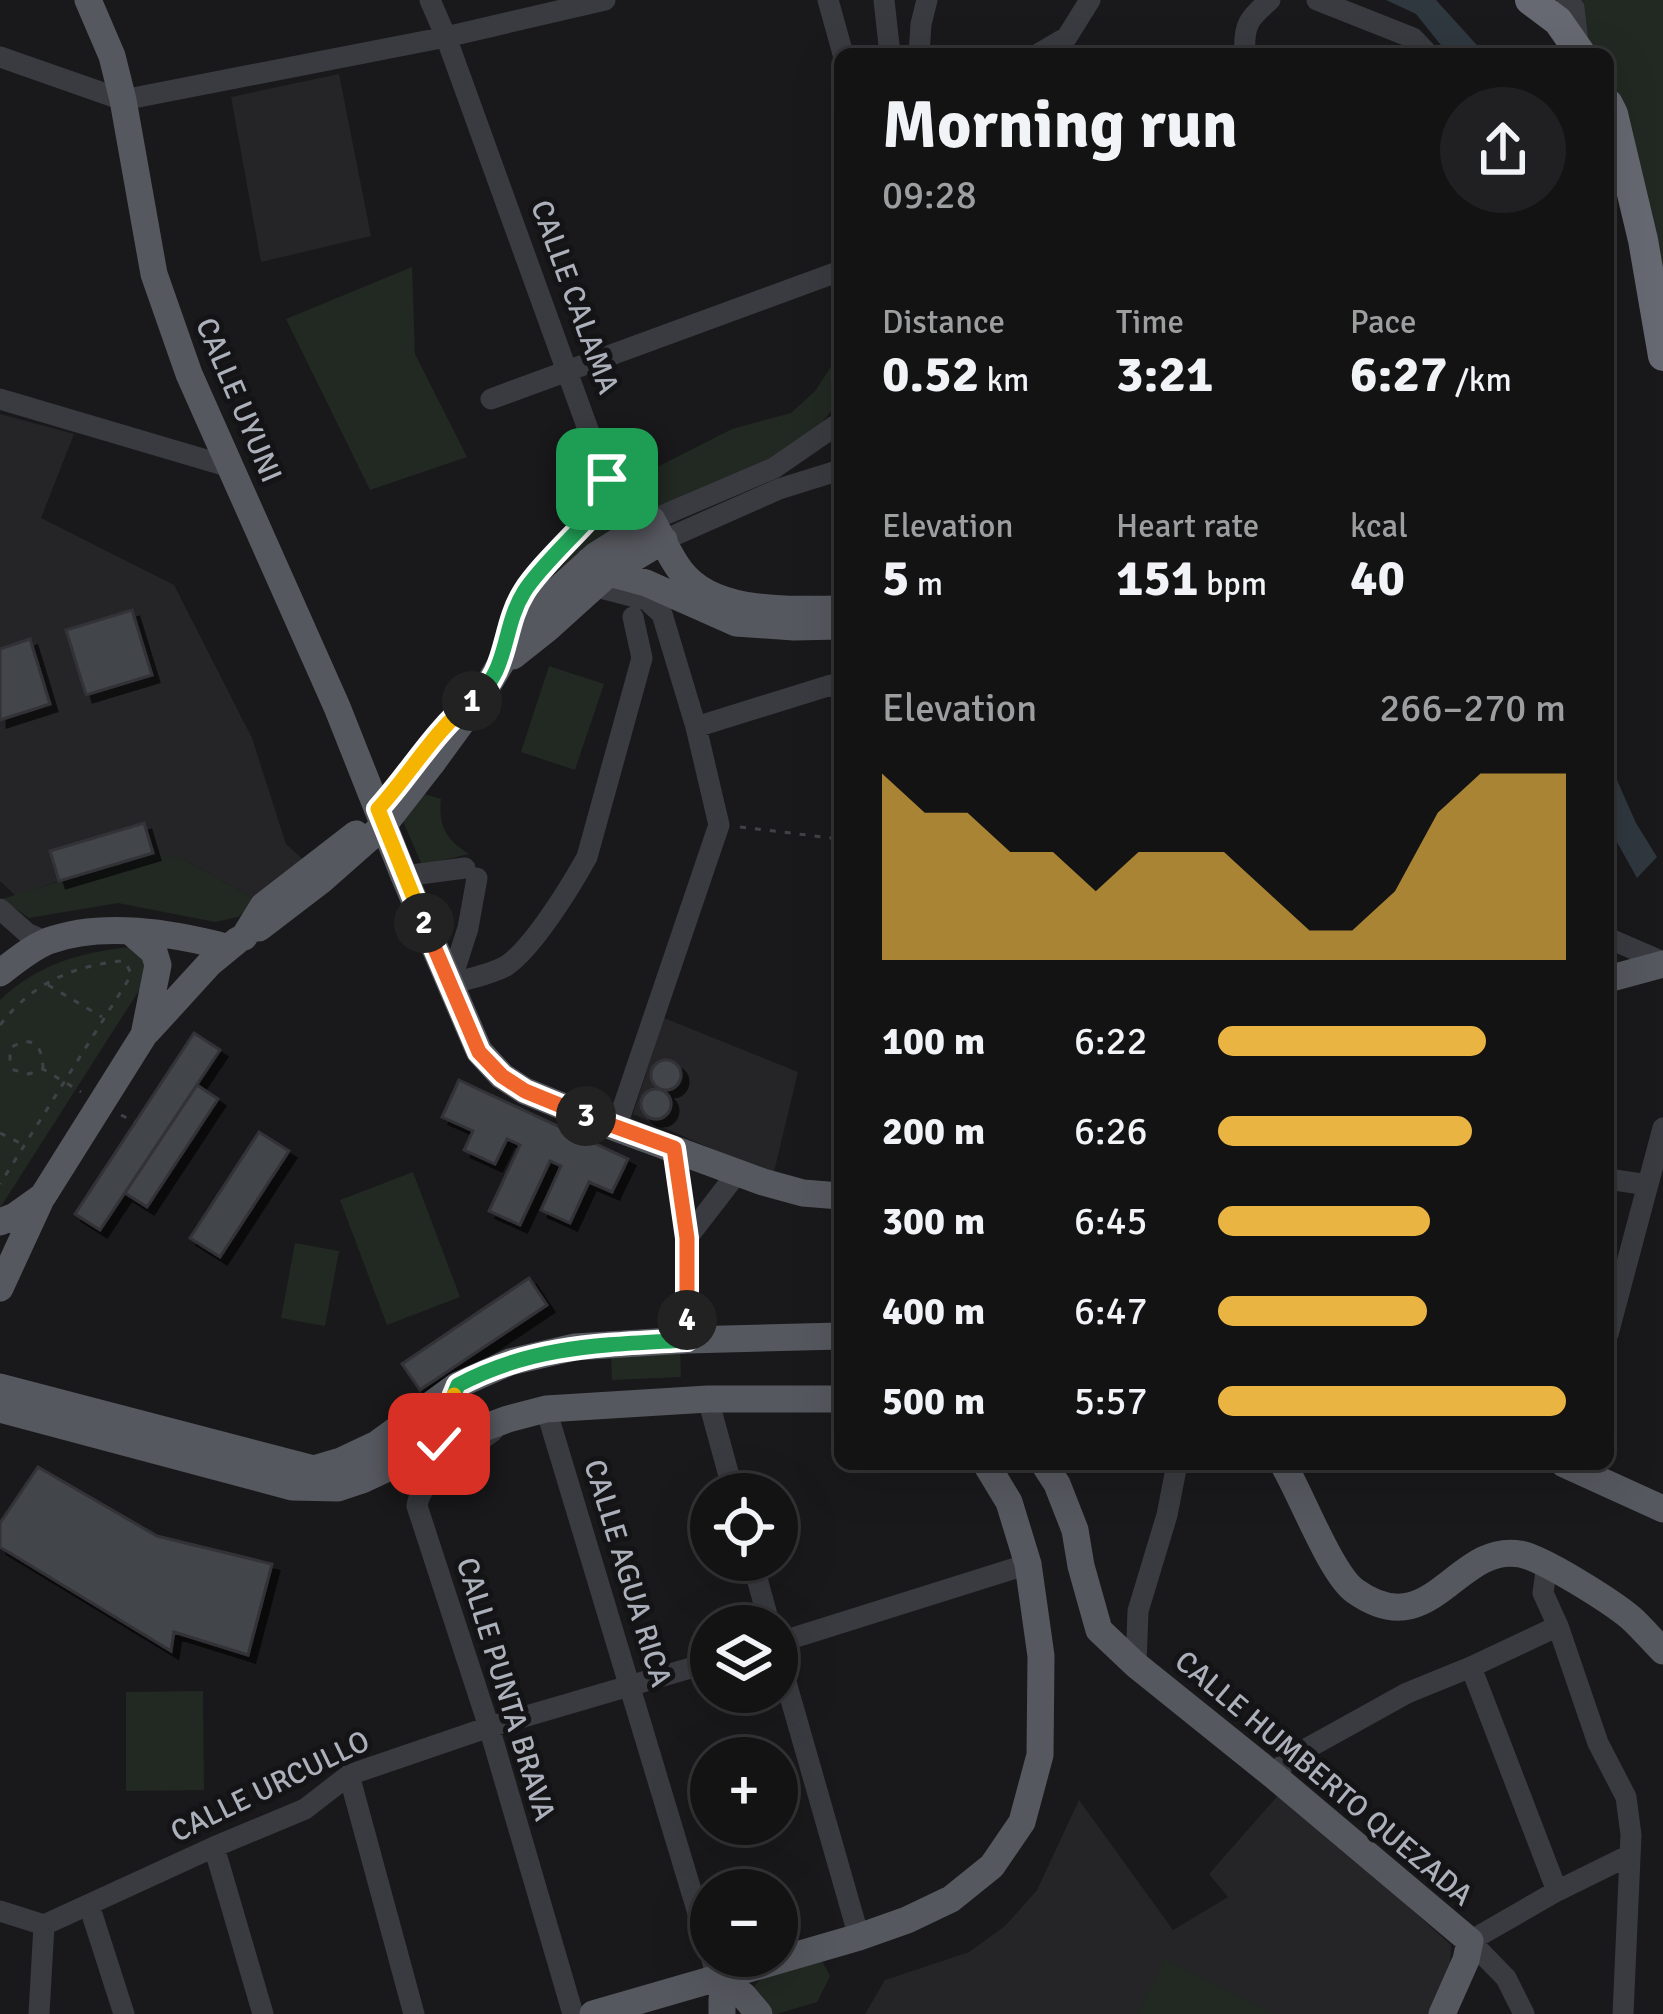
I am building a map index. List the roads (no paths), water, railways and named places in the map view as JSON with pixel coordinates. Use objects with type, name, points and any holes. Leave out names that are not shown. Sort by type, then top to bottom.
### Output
[{"type":"highway","points":[[1530,0],[1558,21],[1577,48]]},
{"type":"highway","points":[[1614,118],[1643,240],[1663,356]]},
{"type":"main road","name":"CALLE UYUNI","points":[[88,0],[112,56],[154,274],[189,374],[337,707],[479,1052],[525,1091],[616,1128],[803,1193],[834,1196]]},
{"type":"main road","points":[[500,666],[531,614],[658,530],[680,571],[729,604],[834,609]]},
{"type":"main road","points":[[597,573],[646,583],[736,623],[834,626]]},
{"type":"main road","name":"CALLE CALAMA","points":[[144,1035],[243,937],[323,879],[383,826],[500,666]]},
{"type":"main road","points":[[0,973],[46,942],[84,933],[243,937],[263,906],[356,833],[403,782],[453,716],[483,693]]},
{"type":"main road","points":[[0,1288],[43,1196],[144,1035],[158,965],[154,952],[131,932]]},
{"type":"main road","points":[[1614,961],[1658,957]]},
{"type":"main road","points":[[1614,977],[1658,957]]},
{"type":"main road","points":[[0,1222],[43,1196]]},
{"type":"main road","points":[[295,1477],[377,1444],[458,1385],[510,1362],[574,1347],[834,1336]]},
{"type":"main road","points":[[451,1441],[458,1385]]},
{"type":"main road","points":[[0,1387],[139,1435],[338,1488],[508,1418],[546,1409],[708,1399],[834,1399]]},
{"type":"main road","points":[[0,1409],[139,1435]]},
{"type":"main road","points":[[401,1426],[451,1441]]},
{"type":"main road","points":[[593,2014],[737,1990],[907,1920],[950,1899],[992,1866],[1022,1822],[1040,1755],[1041,1656],[1028,1564],[1009,1502],[990,1470]]},
{"type":"main road","name":"CALLE HUMBERTO QUEZADA","points":[[1048,1470],[1075,1530],[1099,1630],[1470,1941]]},
{"type":"main road","points":[[1286,1470],[1339,1573],[1352,1590],[1378,1604],[1406,1607],[1427,1602],[1474,1565],[1518,1553],[1547,1564],[1630,1617],[1663,1651]]},
{"type":"main road","points":[[1581,1470],[1663,1509]]},
{"type":"main road","points":[[1442,2014],[1470,1941]]},
{"type":"street","name":"CALLE CALAMA","points":[[430,0],[607,479],[602,502],[524,592],[500,666]]},
{"type":"street","points":[[0,57],[123,100],[446,37],[605,0]]},
{"type":"street","points":[[828,0],[841,48]]},
{"type":"street","points":[[890,48],[886,0],[907,7],[926,0]]},
{"type":"street","points":[[919,48],[926,0]]},
{"type":"street","points":[[1048,48],[1067,37],[1090,0]]},
{"type":"street","points":[[1245,48],[1244,34],[1252,16],[1270,0]]},
{"type":"street","points":[[1317,0],[1413,38],[1422,48]]},
{"type":"street","points":[[1567,0],[1574,8],[1579,48]]},
{"type":"street","points":[[491,399],[834,273]]},
{"type":"street","points":[[0,399],[230,467]]},
{"type":"street","points":[[658,530],[774,469],[834,425]]},
{"type":"street","points":[[658,530],[834,472]]},
{"type":"street","points":[[597,573],[658,610],[696,727],[719,825],[616,1128]]},
{"type":"street","points":[[450,984],[503,968],[520,953],[587,856],[642,658],[633,617]]},
{"type":"street","points":[[696,727],[834,687]]},
{"type":"street","points":[[400,866],[471,873],[467,928],[450,984]]},
{"type":"street","points":[[0,909],[27,933],[46,942]]},
{"type":"street","points":[[1614,940],[1658,957]]},
{"type":"street","points":[[1614,1308],[1663,1128]]},
{"type":"street","points":[[674,1148],[687,1238],[687,1340]]},
{"type":"street","points":[[687,1238],[738,1172]]},
{"type":"street","points":[[1614,1180],[1648,1185]]},
{"type":"street","points":[[708,1399],[728,1473]]},
{"type":"street","name":"CALLE AGUA RICA","points":[[546,1409],[631,1685],[737,1990]]},
{"type":"street","name":"CALLE PUNTA BRAVA","points":[[451,1441],[418,1495],[417,1506],[489,1727],[573,2014]]},
{"type":"street","points":[[1136,1665],[1138,1611],[1176,1470]]},
{"type":"street","points":[[798,1640],[1028,1564]]},
{"type":"street","points":[[1547,1564],[1543,1593],[1598,1743],[1626,1797],[1631,1835],[1623,2014]]},
{"type":"street","points":[[1274,1776],[1288,1759],[1407,1693],[1558,1626]]},
{"type":"street","points":[[1471,1667],[1557,1891]]},
{"type":"street","name":"CALLE URCULLO","points":[[44,1925],[304,1809],[349,1774],[690,1668]]},
{"type":"street","points":[[796,1713],[860,1937]]},
{"type":"street","points":[[349,1774],[414,2014]]},
{"type":"street","points":[[214,1847],[263,2014]]},
{"type":"street","points":[[1524,2014],[1506,1978],[1470,1941],[1630,1855]]},
{"type":"street","points":[[89,1905],[124,2014]]},
{"type":"street","points":[[0,1911],[44,1925],[39,2014]]}]
